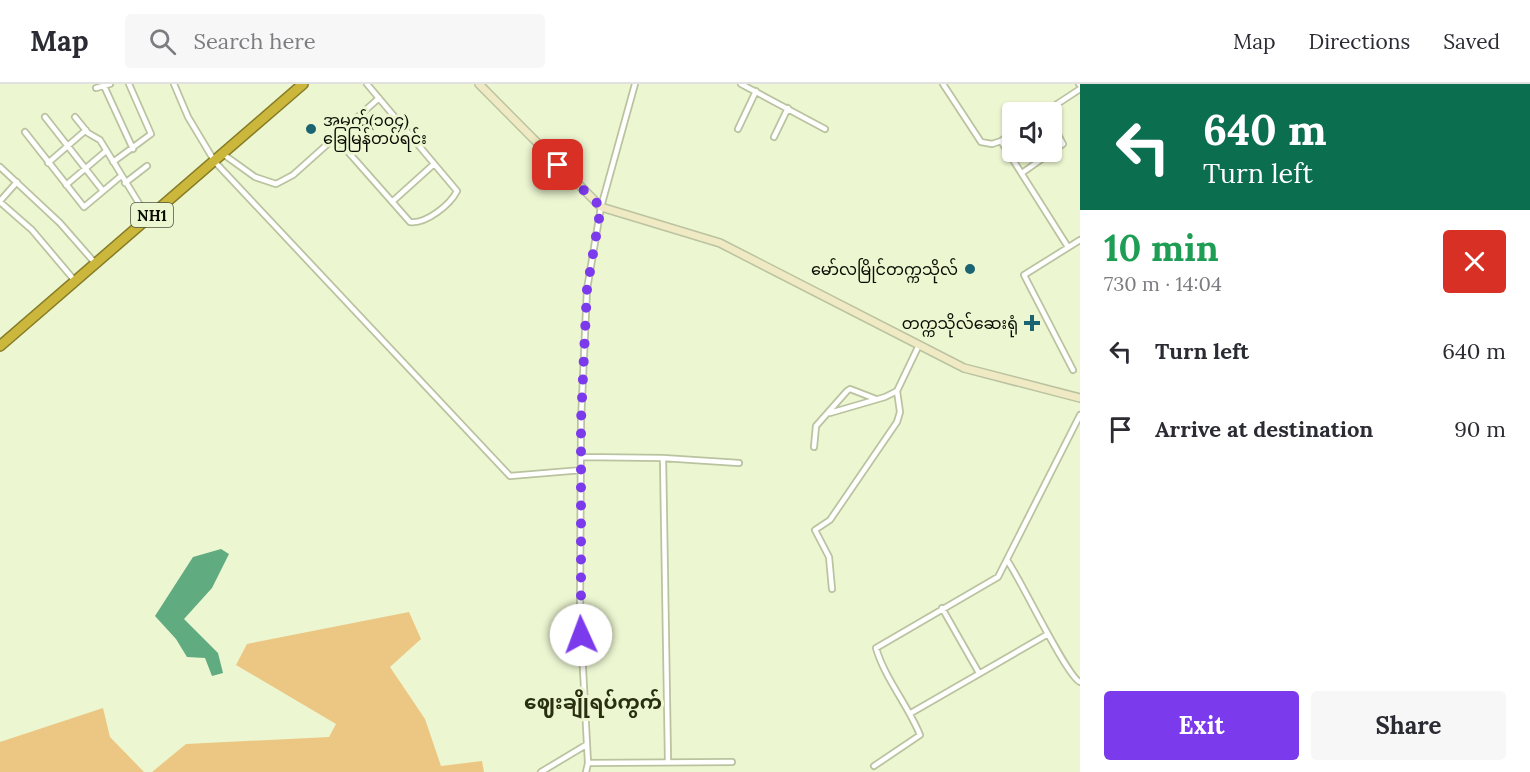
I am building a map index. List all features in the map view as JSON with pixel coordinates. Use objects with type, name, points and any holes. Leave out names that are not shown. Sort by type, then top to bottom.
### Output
[{"type":"highway","name":"NH1","points":[[0,346],[303,84]]},
{"type":"main road","points":[[479,84],[601,207],[720,243],[964,368],[1080,398]]},
{"type":"street","points":[[113,162],[152,133],[129,84]]},
{"type":"street","points":[[174,84],[188,117],[215,162],[510,476],[582,470]]},
{"type":"street","points":[[335,137],[410,222],[417,222],[435,213],[454,197],[457,191],[367,84]]},
{"type":"street","points":[[586,772],[588,763],[580,613],[581,421],[587,289],[601,207],[635,84]]},
{"type":"street","points":[[741,84],[825,129]]},
{"type":"street","points":[[943,84],[981,141],[988,144],[1001,141],[1068,247]]},
{"type":"street","points":[[96,88],[107,85],[133,149]]},
{"type":"street","points":[[1058,102],[1080,86]]},
{"type":"street","points":[[738,129],[756,91]]},
{"type":"street","points":[[224,154],[255,177],[276,184],[293,175],[379,98]]},
{"type":"street","points":[[774,137],[788,108]]},
{"type":"street","points":[[45,117],[103,192]]},
{"type":"street","points":[[75,117],[86,130],[100,140],[148,218]]},
{"type":"street","points":[[48,163],[86,130]]},
{"type":"street","points":[[25,132],[84,207],[121,176]]},
{"type":"street","points":[[66,184],[106,151]]},
{"type":"street","points":[[1022,173],[1038,162]]},
{"type":"street","points":[[393,201],[434,164]]},
{"type":"street","points":[[125,183],[147,166]]},
{"type":"street","points":[[0,167],[96,263]]},
{"type":"street","points":[[17,182],[0,201],[32,230],[75,281]]},
{"type":"street","points":[[1072,370],[1024,275],[1080,240]]},
{"type":"street","points":[[832,589],[829,557],[815,530],[830,520],[897,422],[900,412],[897,391],[919,345]]},
{"type":"street","points":[[814,447],[816,426],[849,390],[876,399]]},
{"type":"street","points":[[830,413],[897,391]]},
{"type":"street","points":[[874,766],[920,735],[911,713],[880,663],[876,648],[998,577],[1080,415]]},
{"type":"street","points":[[582,457],[663,458],[739,463]]},
{"type":"street","points":[[663,458],[668,761]]},
{"type":"street","points":[[1007,560],[1019,577],[1048,634],[1079,684]]},
{"type":"street","points":[[942,608],[979,673]]},
{"type":"street","points":[[911,713],[1048,634]]},
{"type":"street","points":[[541,772],[586,745]]},
{"type":"street","points":[[588,763],[732,762]]},
{"type":"shaded area","points":[[221,549],[229,554],[212,588],[184,619],[218,653],[223,673],[212,676],[205,658],[187,657],[176,639],[155,616],[193,557]]},
{"type":"shaded area","points":[[409,612],[421,639],[390,667],[425,719],[441,766],[482,761],[484,772],[152,772],[186,744],[329,737],[336,724],[236,665],[247,644]]},
{"type":"shaded area","points":[[103,708],[110,737],[144,772],[0,772],[0,742]]},
{"type":"place","name":"အမှတ်(၁၀၄) ခြေမြန်တပ်ရင်း","points":[[311,129]]},
{"type":"place","name":"မော်လမြိုင်တက္ကသိုလ်","points":[[970,269]]},
{"type":"place","name":"တက္ကသိုလ်ဆေးရုံ","points":[[1032,323]]},
{"type":"district","name":"ဈေးချိုရပ်ကွက်","points":[[593,701]]},
{"type":"route","points":[[558,165],[601,207],[587,289],[581,421],[581,635]]}]
